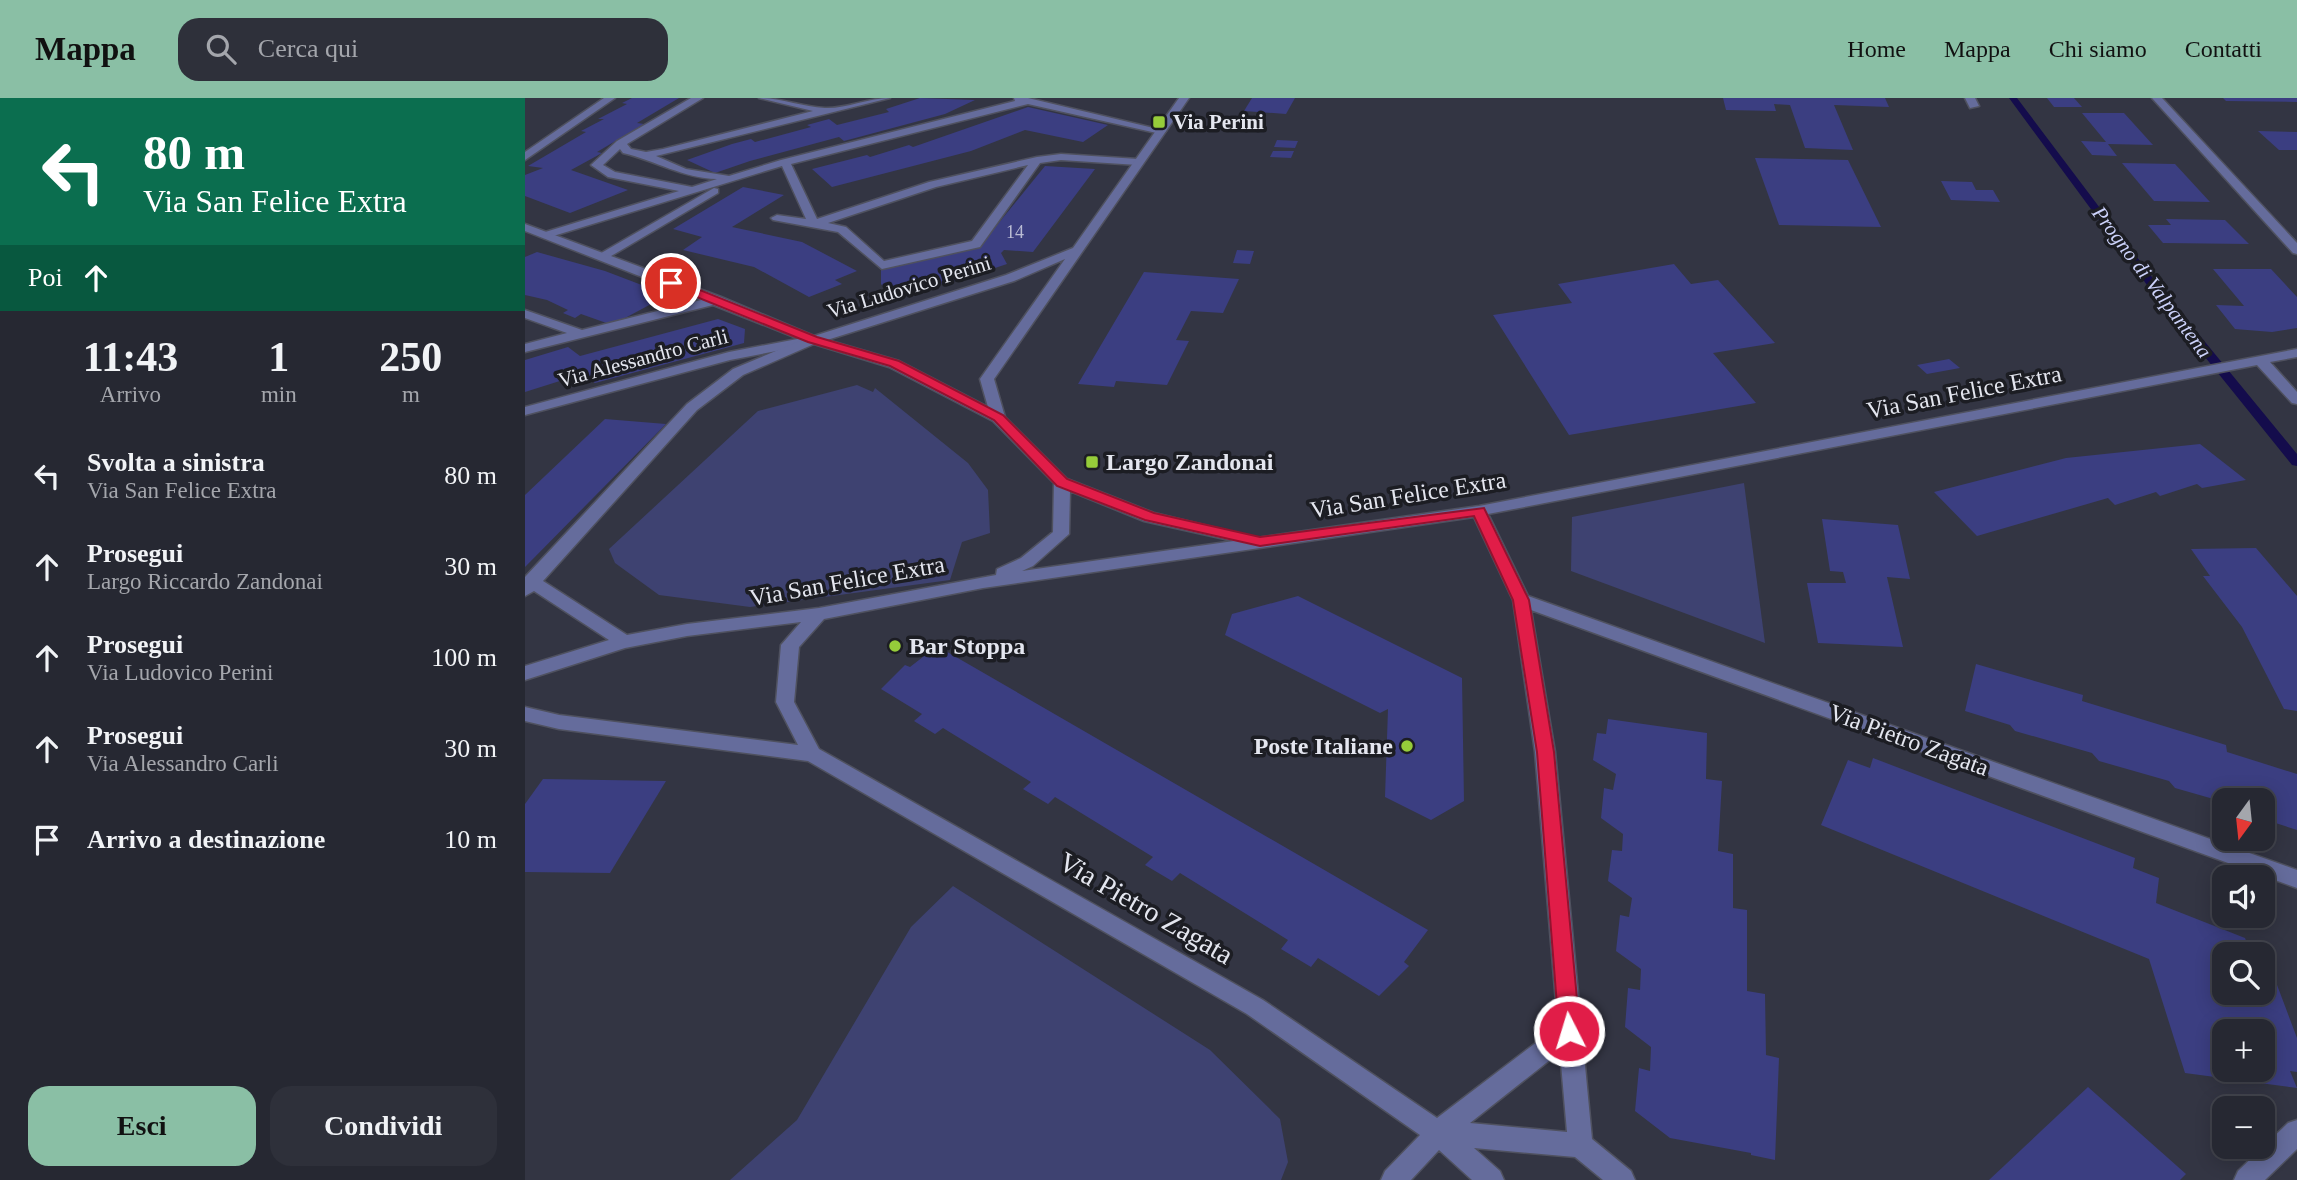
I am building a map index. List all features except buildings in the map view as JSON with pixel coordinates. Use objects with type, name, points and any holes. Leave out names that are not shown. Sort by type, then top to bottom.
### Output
[{"type":"street","points":[[525,157],[610,98]]},
{"type":"street","points":[[692,190],[612,175],[596,165],[621,143],[698,98]]},
{"type":"street","points":[[764,98],[826,111]]},
{"type":"street","points":[[646,155],[885,98]]},
{"type":"street","points":[[1013,98],[1161,131]]},
{"type":"street","points":[[998,418],[987,379],[1074,251],[1184,98]]},
{"type":"street","points":[[2157,98],[2297,250]]},
{"type":"street","points":[[546,235],[785,162],[1028,101]]},
{"type":"street","points":[[621,143],[627,151],[646,155],[658,163],[709,177],[741,175]]},
{"type":"street","name":"Via Ludovico Perini","points":[[814,224],[933,184],[1037,160],[1061,157],[1138,162]]},
{"type":"street","name":"Via Ludovico Perini","points":[[777,218],[842,229],[881,265],[976,244],[1037,160]]},
{"type":"street","points":[[785,162],[814,224]]},
{"type":"street","points":[[602,257],[741,175]]},
{"type":"street","name":"Via Alessandro Carli","points":[[526,229],[717,300]]},
{"type":"street","name":"Via Ludovico Perini","points":[[717,300],[813,340],[1010,278],[1074,251]]},
{"type":"street","name":"Via Alessandro Carli","points":[[525,348],[717,300]]},
{"type":"street","name":"Via Alessandro Carli","points":[[525,314],[582,334]]},
{"type":"street","points":[[624,642],[528,586],[692,407],[738,372],[813,340],[894,364],[998,418],[1062,482],[1150,517],[1260,542]]},
{"type":"street","name":"Via Alessandro Carli","points":[[525,411],[729,356],[813,340]]},
{"type":"street","name":"Via San Felice Extra","points":[[525,673],[624,642],[687,630],[819,614],[983,582],[1479,511],[2297,353]]},
{"type":"street","points":[[2254,361],[2297,400]]},
{"type":"street","points":[[983,582],[1027,562],[1061,534],[1062,482]]},
{"type":"street","points":[[1479,511],[1521,600],[1545,752],[1580,1145],[1622,1180]]},
{"type":"street","name":"Via Pietro Zagata","points":[[1521,600],[2297,879]]},
{"type":"street","points":[[812,754],[785,702],[790,645],[819,614]]},
{"type":"street","name":"Via Pietro Zagata","points":[[525,714],[559,722],[812,754],[1255,1007],[1438,1133],[1491,1180]]},
{"type":"street","points":[[1394,1180],[1438,1133],[1569,1031]]},
{"type":"street","points":[[2247,1180],[2297,1132]]},
{"type":"street","name":"Via Pietro Zagata","points":[[1438,1133],[1580,1145]]},
{"type":"shaded area","points":[[857,385],[873,392],[875,388],[968,463],[988,490],[990,533],[962,542],[950,580],[750,607],[659,595],[615,563],[609,549],[758,411]]},
{"type":"shaded area","points":[[1744,483],[1765,643],[1571,571],[1572,517]]},
{"type":"shaded area","points":[[953,886],[1210,1050],[1280,1119],[1288,1162],[1281,1180],[730,1180],[797,1120],[911,927]]},
{"type":"waterway","name":"Progno di Valpantena","points":[[2013,98],[2151,283],[2297,462]]},
{"type":"place","name":"Via Perini","points":[[1159,122]]},
{"type":"place","name":"Largo Zandonai","points":[[1092,462]]},
{"type":"place","name":"Bar Stoppa","points":[[895,646]]},
{"type":"place","name":"Poste Italiane","points":[[1407,746]]},
{"type":"route","points":[[671,283],[813,340],[894,364],[998,418],[1062,482],[1150,517],[1260,542],[1479,511],[1521,600],[1545,752],[1569,1031]]}]
